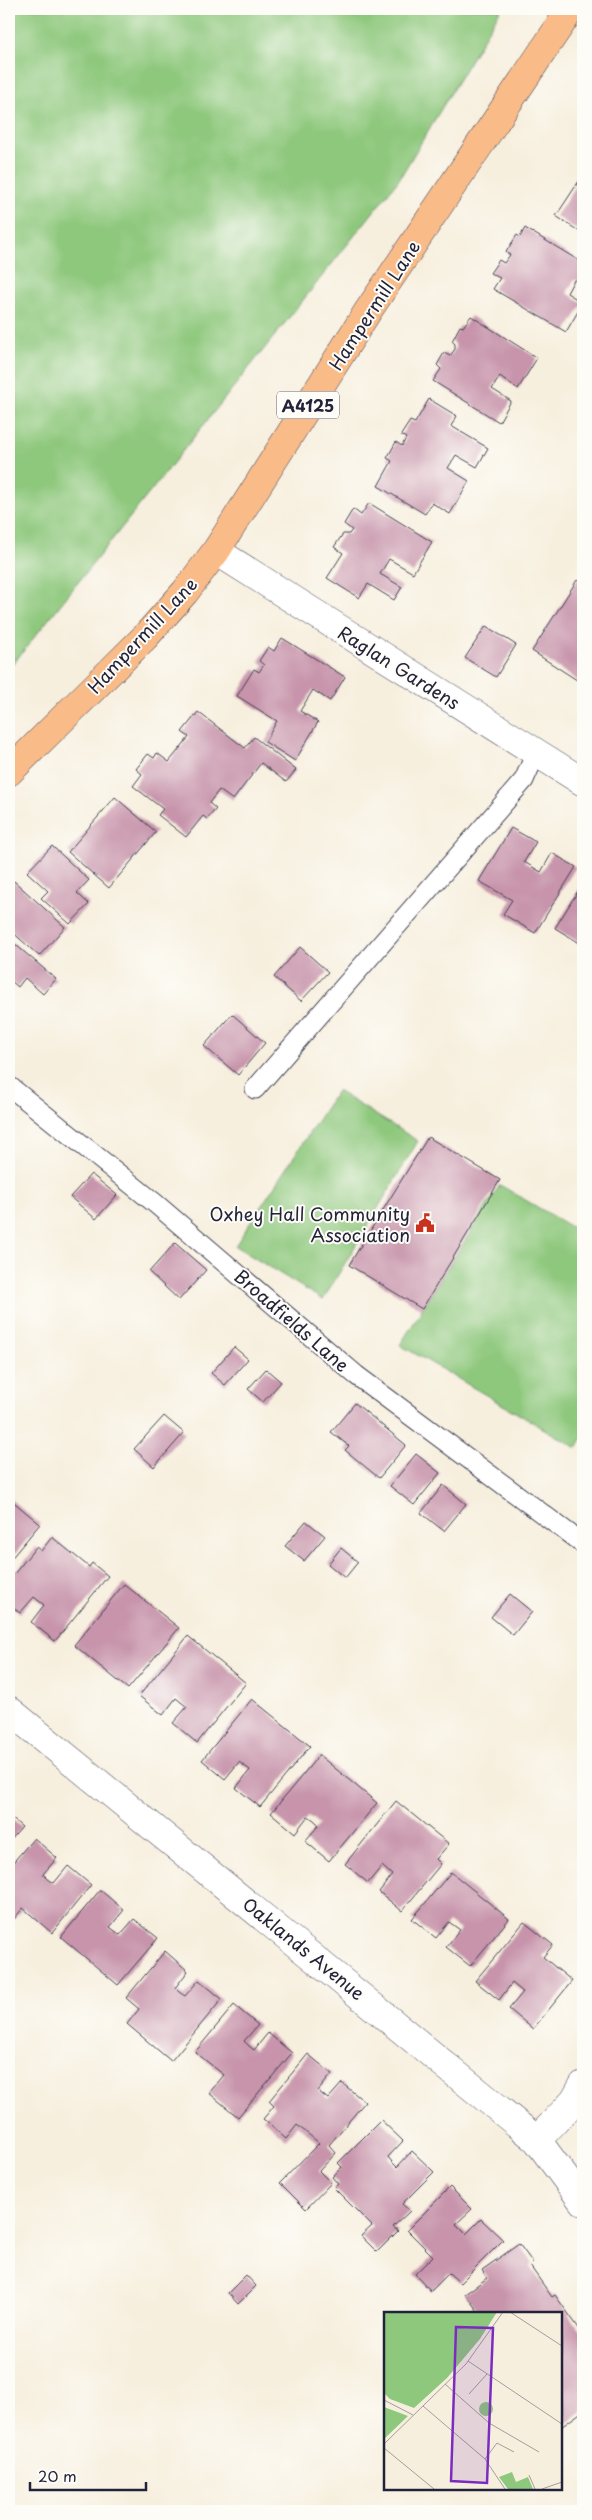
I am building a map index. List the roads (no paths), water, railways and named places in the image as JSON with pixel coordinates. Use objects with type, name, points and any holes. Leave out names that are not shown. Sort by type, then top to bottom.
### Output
[{"type":"main road","name":"Hampermill Lane","points":[[9,772],[145,637],[185,592],[216,551],[368,311],[571,9]]},
{"type":"street","name":"Raglan Gardens","points":[[216,551],[583,782]]},
{"type":"street","name":"Oaklands Avenue","points":[[9,1710],[537,2140],[583,2202]]},
{"type":"street","points":[[537,2140],[574,2101],[583,2085]]},
{"type":"lane","points":[[255,1089],[524,780],[536,753]]},
{"type":"lane","name":"Broadfields Lane","points":[[9,1086],[156,1204],[356,1375],[583,1544]]},
{"type":"place","name":"Oxhey Hall Community Association","points":[[425,1223]]}]
